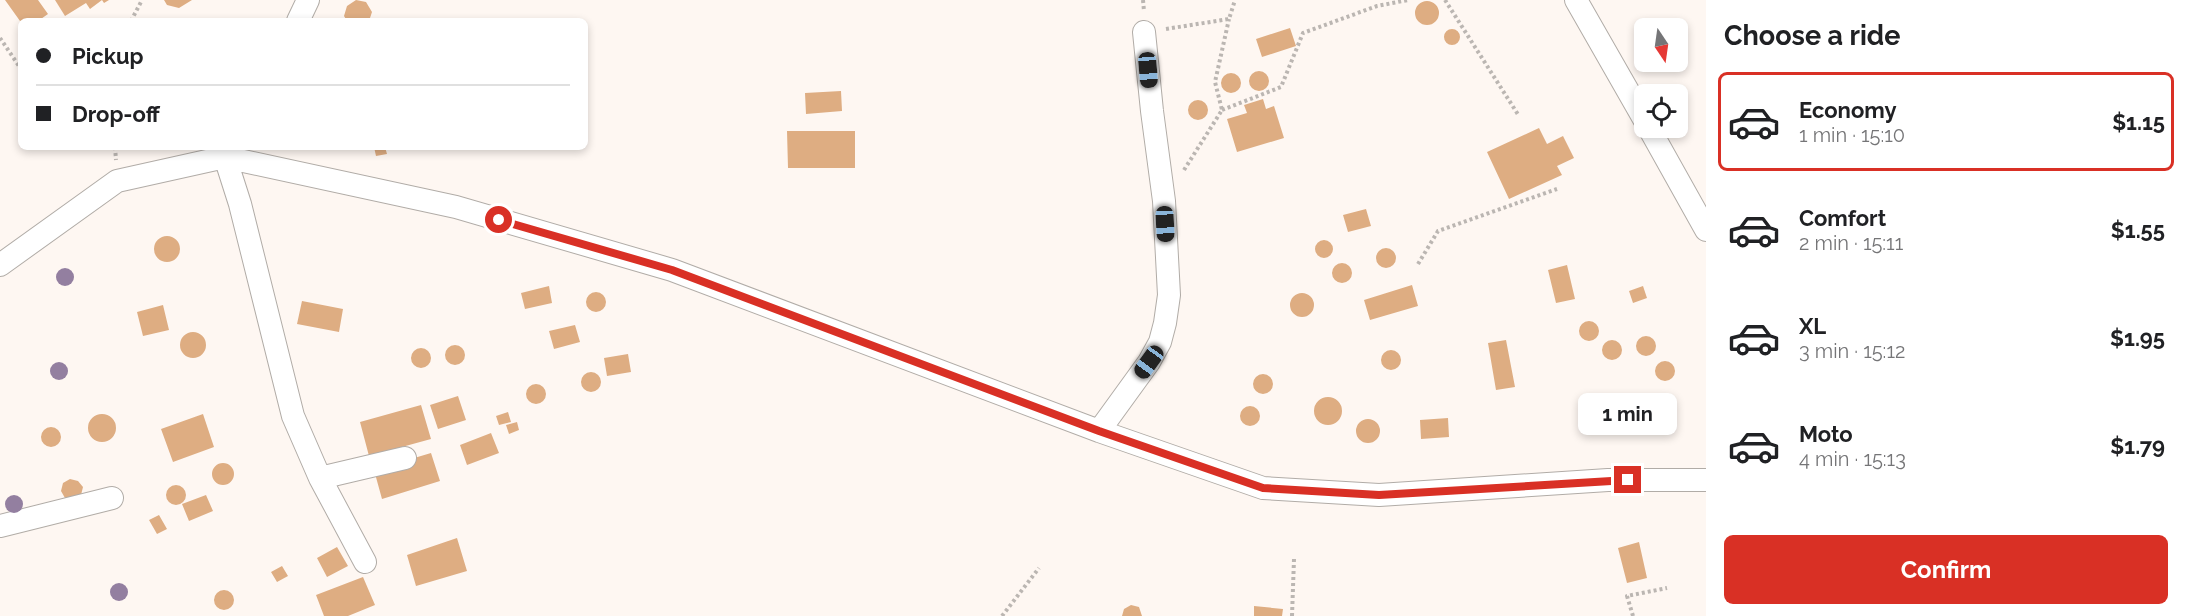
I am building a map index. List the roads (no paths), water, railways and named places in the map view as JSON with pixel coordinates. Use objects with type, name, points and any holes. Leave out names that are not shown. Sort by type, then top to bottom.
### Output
[{"type":"street","points":[[299,18],[308,0]]},
{"type":"street","points":[[1576,0],[1634,102]]},
{"type":"street","points":[[1099,431],[1149,362],[1160,342],[1169,295],[1164,201],[1144,32]]},
{"type":"street","points":[[1655,138],[1706,230]]},
{"type":"street","points":[[0,265],[117,181],[228,152],[456,207],[672,270],[1099,431],[1263,488],[1379,495],[1608,480],[1706,480]]},
{"type":"street","points":[[228,152],[293,416],[320,478],[365,562]]},
{"type":"street","points":[[320,478],[405,458]]},
{"type":"street","points":[[0,526],[112,498]]}]
